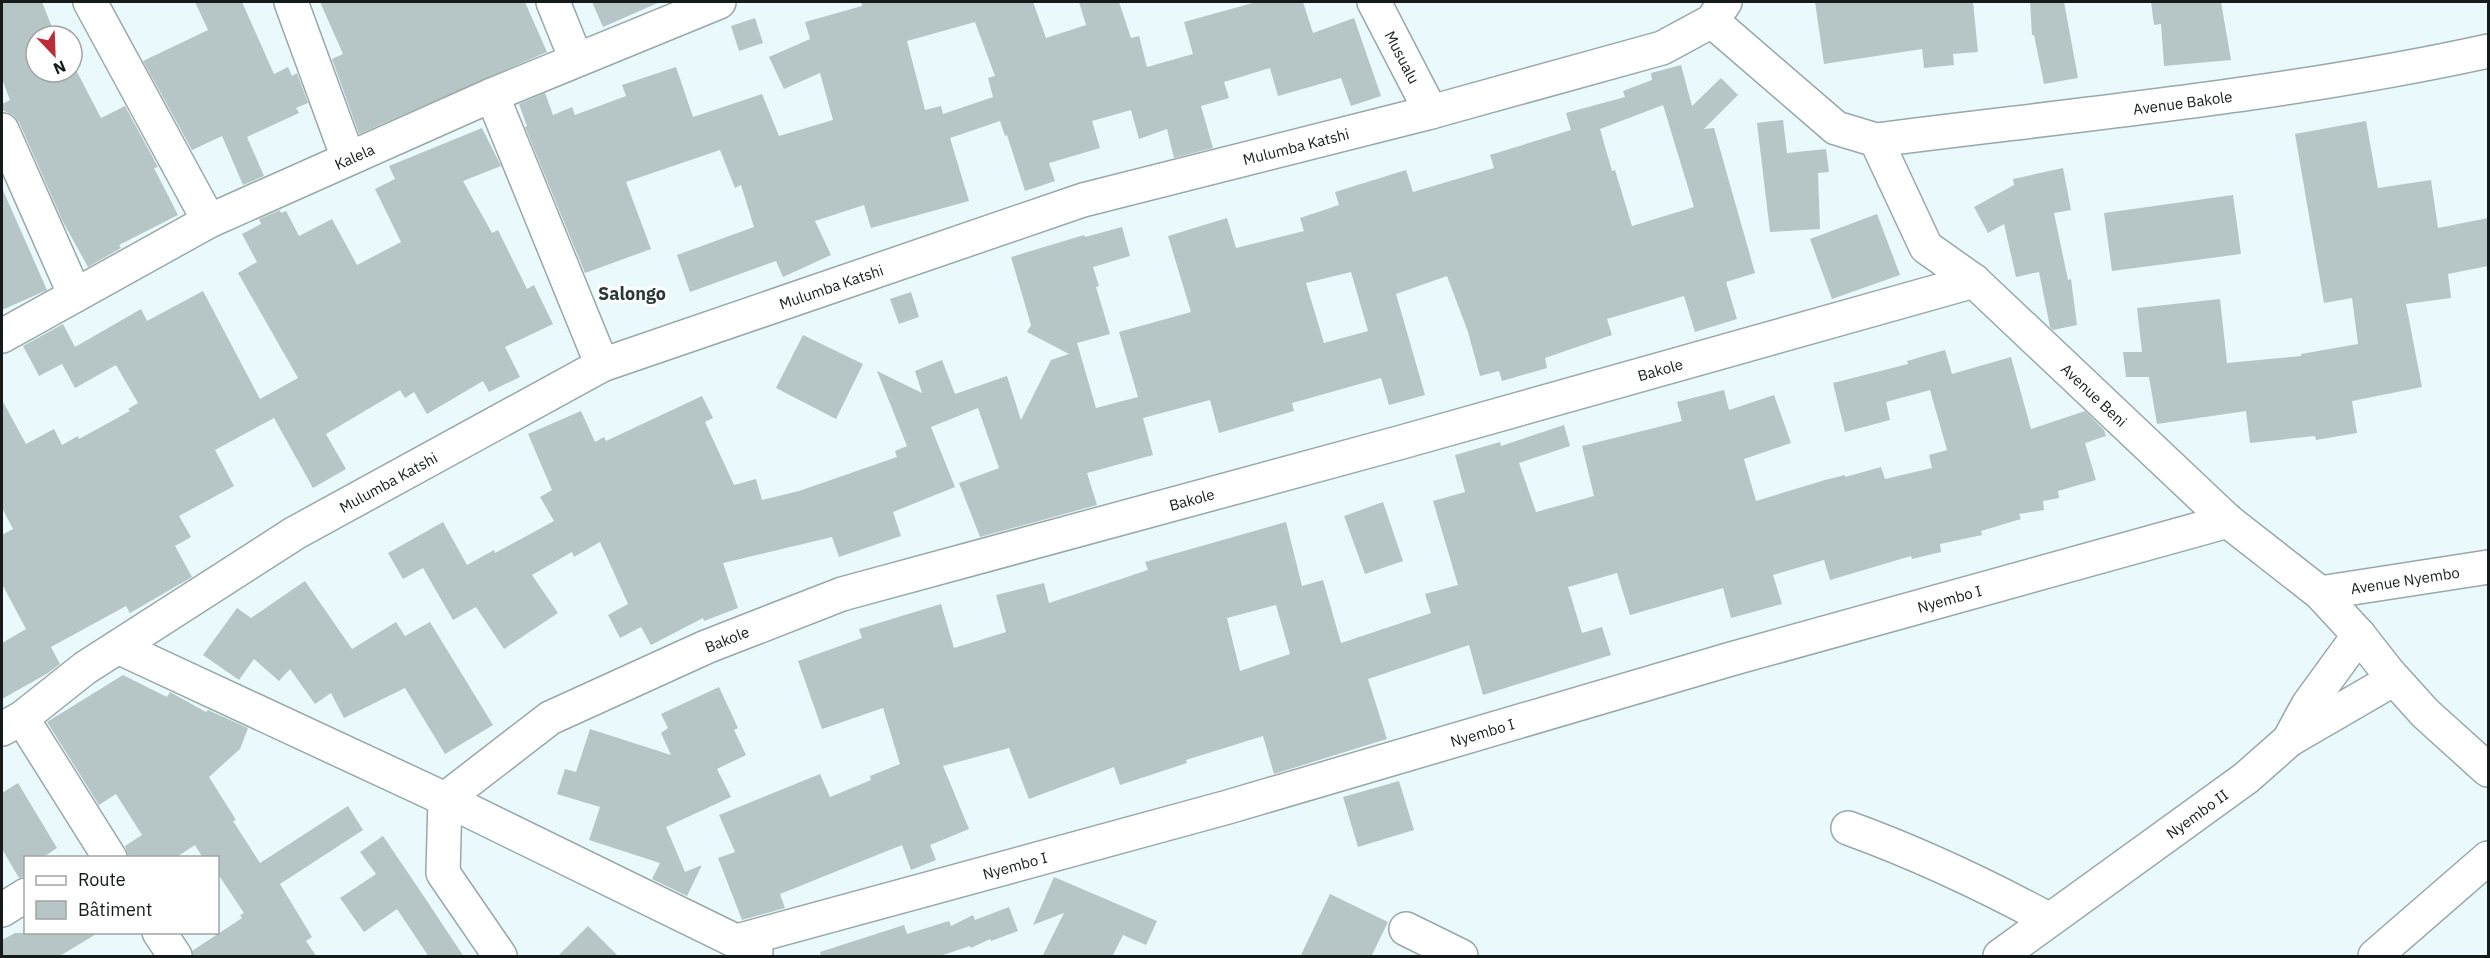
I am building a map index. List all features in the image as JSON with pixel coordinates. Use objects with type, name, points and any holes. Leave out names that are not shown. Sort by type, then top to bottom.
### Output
[{"type":"street","points":[[90,2],[209,221]]},
{"type":"street","points":[[291,2],[348,158]]},
{"type":"street","points":[[552,2],[576,59]]},
{"type":"street","name":"Kalela","points":[[2,336],[209,221],[492,94],[719,2]]},
{"type":"street","name":"Musualu","points":[[1374,2],[1431,112]]},
{"type":"street","points":[[1718,11],[1836,128],[1876,140]]},
{"type":"street","name":"Mulumba Katshi","points":[[12,724],[85,668],[295,533],[602,365],[1083,200],[1431,112],[1662,48],[1718,11]]},
{"type":"street","name":"Avenue Bakole","points":[[1876,140],[2254,92],[2419,66],[2488,51]]},
{"type":"street","points":[[492,94],[602,365]]},
{"type":"street","points":[[2,130],[75,295]]},
{"type":"street","name":"Avenue Beni","points":[[1876,140],[1926,248],[1974,281],[2228,521],[2320,593],[2425,713],[2488,770]]},
{"type":"street","name":"Bakole","points":[[445,799],[550,718],[706,647],[842,594],[1402,442],[1974,281]]},
{"type":"street","name":"Nyembo I","points":[[737,940],[1228,807],[1731,659],[2228,521]]},
{"type":"street","name":"Avenue Nyembo","points":[[2320,593],[2488,567]]},
{"type":"street","name":"Nyembo II","points":[[2000,957],[2246,777],[2289,740],[2308,705],[2359,635]]},
{"type":"street","points":[[118,647],[445,799],[737,940],[766,957]]},
{"type":"street","points":[[2289,740],[2394,679]]},
{"type":"street","points":[[12,724],[99,854]]},
{"type":"street","points":[[445,799],[443,873],[500,957]]},
{"type":"street","points":[[1848,828],[1902,848],[1988,887],[2049,919]]},
{"type":"street","points":[[2376,957],[2488,858]]},
{"type":"street","points":[[2,910],[24,896]]},
{"type":"street","points":[[1406,930],[1461,957]]},
{"type":"street","points":[[160,934],[175,957]]},
{"type":"building","points":[[2,2],[42,2],[51,24],[24,24],[24,84],[83,84],[101,118],[125,106],[158,167],[154,168],[178,215],[119,245],[121,248],[88,267],[63,222],[19,122],[13,115],[2,110],[2,104],[10,100],[2,79]]},
{"type":"building","points":[[195,2],[242,2],[274,74],[288,67],[292,76],[297,73],[308,103],[296,108],[299,113],[247,137],[264,176],[243,185],[222,136],[192,150],[143,61],[208,30]]},
{"type":"building","points":[[320,2],[525,2],[547,52],[359,134],[332,59],[343,54]]},
{"type":"building","points":[[592,2],[660,2],[603,27]]},
{"type":"building","points":[[861,2],[1033,2],[1046,38],[1086,25],[1079,2],[1119,2],[1131,38],[1139,36],[1147,67],[1193,54],[1184,22],[1256,2],[1303,2],[1313,33],[1354,18],[1381,96],[1351,106],[1341,78],[1278,96],[1270,68],[1224,82],[1229,98],[1201,106],[1213,148],[1174,158],[1167,129],[1139,139],[1131,110],[1092,121],[1100,148],[1049,163],[1055,181],[1025,191],[1007,135],[1005,136],[1000,121],[950,138],[969,201],[871,228],[864,205],[815,221],[831,255],[783,277],[776,261],[690,292],[677,255],[754,227],[741,185],[735,188],[720,150],[626,182],[651,249],[585,273],[525,127],[527,126],[519,104],[545,93],[553,115],[572,107],[575,115],[626,96],[622,85],[676,67],[693,117],[762,94],[779,136],[833,120],[820,73],[784,89],[769,57],[810,39],[805,22],[862,6]],"holes":[[[975,22],[995,76],[988,78],[993,97],[943,114],[941,106],[925,110],[907,41]]]},
{"type":"building","points":[[1815,2],[1973,2],[1978,52],[1953,54],[1954,65],[1924,68],[1922,49],[1824,64]]},
{"type":"building","points":[[2030,2],[2064,2],[2078,78],[2044,84],[2034,35],[2032,35]]},
{"type":"building","points":[[2151,2],[2221,2],[2231,60],[2164,66],[2161,24],[2154,25]]},
{"type":"building","points":[[755,18],[763,43],[739,51],[731,26]]},
{"type":"building","points":[[1681,65],[1692,106],[1721,78],[1738,95],[1704,129],[1714,128],[1755,273],[1726,282],[1737,319],[1695,332],[1684,296],[1607,319],[1612,335],[1545,358],[1547,368],[1502,381],[1499,371],[1480,376],[1468,332],[1447,276],[1396,294],[1425,395],[1389,405],[1381,378],[1292,403],[1294,411],[1219,433],[1210,400],[1143,418],[1153,455],[1087,473],[1097,505],[980,537],[959,483],[999,468],[978,408],[931,427],[955,487],[893,512],[901,536],[839,557],[832,537],[723,563],[738,608],[704,621],[703,618],[651,645],[641,627],[620,638],[608,615],[628,604],[600,542],[574,557],[572,552],[532,575],[558,613],[504,649],[476,607],[453,620],[423,568],[403,579],[388,553],[443,522],[467,565],[494,550],[495,553],[554,521],[540,497],[552,490],[528,434],[581,411],[595,442],[604,437],[606,441],[702,396],[713,418],[705,422],[734,485],[756,479],[762,500],[799,491],[897,457],[895,451],[907,446],[877,371],[922,393],[915,371],[942,360],[955,394],[1007,376],[1021,420],[1051,360],[1069,354],[1027,332],[1031,325],[1011,257],[1084,235],[1085,237],[1122,227],[1130,256],[1093,267],[1099,286],[1096,287],[1110,334],[1077,343],[1096,408],[1138,397],[1119,332],[1191,312],[1168,236],[1227,218],[1236,248],[1304,231],[1300,218],[1339,205],[1335,192],[1406,170],[1413,192],[1494,168],[1490,155],[1571,130],[1566,113],[1625,97],[1623,91],[1652,80],[1651,73]],"holes":[[[1663,105],[1694,207],[1632,226],[1600,129]],[[1351,272],[1368,331],[1324,343],[1306,283]]]},
{"type":"building","points":[[1783,120],[1787,153],[1826,149],[1829,172],[1818,173],[1820,229],[1770,232],[1757,123]]},
{"type":"building","points":[[2366,121],[2378,188],[2431,180],[2438,228],[2488,218],[2488,266],[2448,274],[2451,298],[2406,304],[2422,387],[2352,401],[2357,433],[2316,440],[2315,436],[2250,443],[2246,411],[2157,424],[2149,377],[2126,377],[2123,352],[2142,352],[2137,308],[2220,299],[2227,363],[2301,356],[2301,354],[2358,344],[2352,298],[2324,303],[2295,134]]},
{"type":"building","points":[[482,128],[501,166],[463,181],[492,233],[498,230],[527,289],[534,285],[553,324],[505,347],[520,377],[489,392],[483,381],[427,414],[414,392],[405,398],[400,390],[326,434],[346,469],[313,488],[274,418],[215,450],[234,486],[179,516],[191,537],[175,546],[192,577],[130,613],[126,606],[51,647],[60,664],[2,699],[2,643],[26,629],[2,584],[2,535],[13,529],[2,508],[2,400],[26,444],[54,429],[62,445],[78,436],[79,439],[130,411],[128,409],[138,403],[116,365],[75,388],[62,364],[39,376],[23,346],[63,324],[75,347],[141,309],[147,321],[203,291],[260,399],[298,378],[238,273],[257,262],[242,234],[261,224],[259,219],[280,210],[281,213],[286,211],[299,236],[332,219],[357,265],[401,242],[375,189],[395,179],[389,166]]},
{"type":"building","points":[[2063,168],[2071,210],[2054,213],[2068,280],[2071,279],[2077,325],[2053,330],[2050,327],[2039,272],[2016,277],[2004,224],[1988,233],[1974,207],[2014,185],[2013,179]]},
{"type":"building","points":[[2,188],[47,290],[2,310]]},
{"type":"building","points":[[2233,195],[2241,254],[2112,271],[2104,213]]},
{"type":"building","points":[[1877,214],[1900,275],[1832,299],[1810,239]]},
{"type":"building","points":[[911,292],[919,317],[899,324],[890,299]]},
{"type":"building","points":[[803,335],[863,364],[836,419],[776,388]]},
{"type":"building","points":[[1945,350],[1952,374],[2011,357],[2031,429],[2085,411],[2104,430],[2106,436],[2085,443],[2096,480],[2058,491],[2059,498],[2043,501],[2044,510],[2019,514],[2021,519],[1981,531],[1982,535],[1940,544],[1941,552],[1912,559],[1911,556],[1830,580],[1824,560],[1773,575],[1782,604],[1731,618],[1723,588],[1630,615],[1617,573],[1568,587],[1582,633],[1602,627],[1611,655],[1483,695],[1469,645],[1368,679],[1387,739],[1274,774],[1263,736],[1186,760],[1187,763],[1120,785],[1114,767],[1029,799],[1009,748],[943,766],[969,829],[930,845],[936,860],[911,870],[902,845],[780,894],[785,908],[742,920],[718,858],[735,852],[719,815],[820,774],[830,797],[871,780],[870,776],[900,764],[883,708],[822,729],[798,661],[862,638],[859,629],[941,604],[954,648],[1006,632],[996,595],[1044,583],[1049,603],[1148,570],[1145,562],[1286,522],[1302,586],[1323,580],[1341,643],[1431,613],[1425,594],[1458,585],[1433,501],[1465,492],[1455,455],[1500,442],[1501,446],[1564,425],[1570,446],[1519,463],[1536,512],[1594,496],[1582,446],[1682,421],[1677,402],[1724,390],[1729,410],[1774,395],[1791,443],[1744,459],[1756,501],[1825,480],[1881,467],[1885,479],[1932,468],[1929,455],[1947,450],[1930,390],[1886,402],[1890,420],[1845,432],[1833,383],[1908,364],[1907,361]],"holes":[[[1276,605],[1290,654],[1240,671],[1227,618]]]},
{"type":"building","points":[[1383,502],[1403,561],[1365,574],[1344,516]]},
{"type":"building","points":[[305,581],[352,649],[396,622],[405,636],[430,622],[493,725],[445,754],[405,688],[344,718],[331,693],[315,704],[290,669],[279,681],[254,659],[239,680],[203,655],[237,608],[251,618]]},
{"type":"building","points":[[123,675],[167,697],[170,692],[206,712],[208,710],[248,728],[240,749],[209,777],[236,820],[233,821],[260,863],[348,806],[363,830],[280,884],[312,937],[306,941],[317,957],[193,957],[192,951],[242,918],[240,915],[244,913],[219,876],[219,856],[202,856],[195,845],[178,856],[128,856],[125,846],[142,835],[116,794],[99,805],[47,722]]},
{"type":"building","points":[[719,687],[738,728],[734,730],[746,755],[717,769],[731,797],[666,827],[685,872],[702,865],[687,896],[652,879],[660,863],[589,840],[600,807],[557,794],[565,769],[576,772],[590,729],[671,755],[661,733],[668,728],[661,714]]},
{"type":"building","points":[[1399,781],[1414,830],[1358,847],[1343,797]]},
{"type":"building","points":[[18,783],[57,848],[45,856],[24,856],[24,877],[19,878],[2,849],[2,793]]},
{"type":"building","points":[[383,836],[464,957],[429,957],[397,909],[364,932],[340,898],[376,874],[360,852]]},
{"type":"building","points":[[1054,877],[1157,921],[1146,945],[1123,935],[1112,957],[1042,957],[1064,913],[1033,925]]},
{"type":"building","points":[[1330,894],[1388,922],[1371,957],[1300,957]]},
{"type":"building","points":[[1009,907],[1018,931],[991,941],[990,939],[971,948],[970,946],[937,957],[821,957],[820,952],[904,925],[907,934],[949,921],[951,926],[973,915],[975,920]]},
{"type":"building","points":[[588,926],[619,957],[557,957]]},
{"type":"building","points":[[15,933],[96,934],[58,957],[2,956],[2,940]]},
{"type":"district","name":"Salongo","points":[[632,293]]}]
